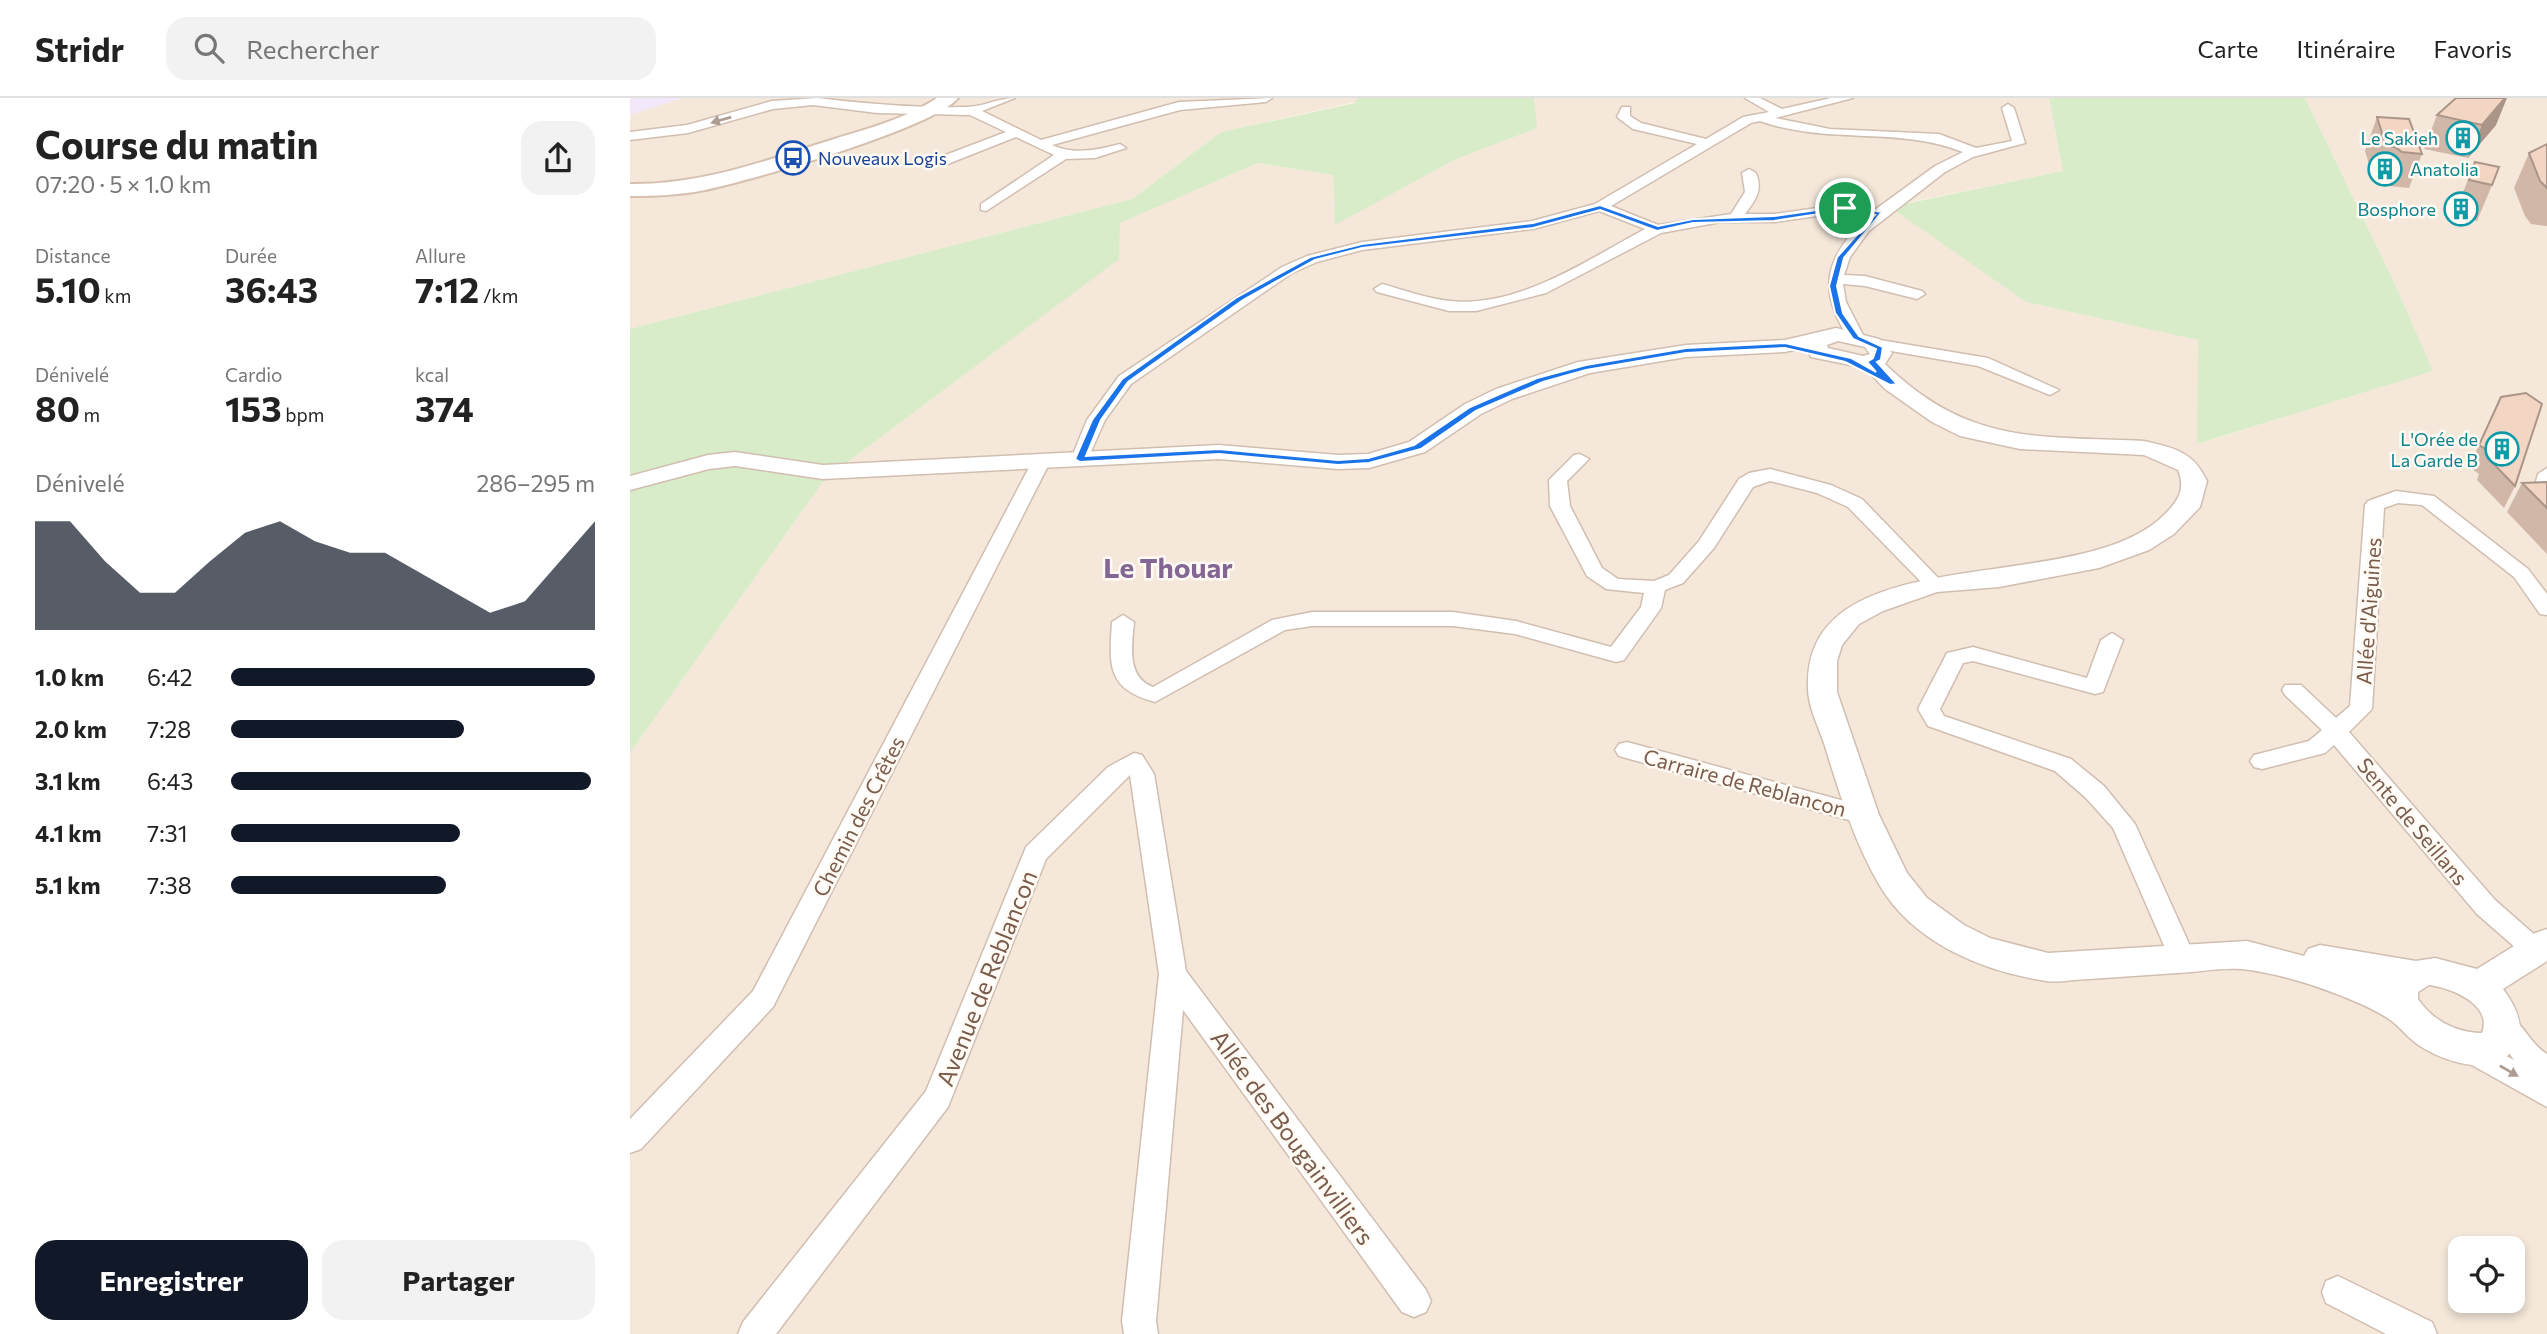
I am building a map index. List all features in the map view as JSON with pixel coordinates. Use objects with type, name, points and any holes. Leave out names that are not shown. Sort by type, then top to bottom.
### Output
[{"type":"main road","points":[[630,190],[662,191],[714,182],[893,127],[941,103]]},
{"type":"street","points":[[972,111],[1009,98]]},
{"type":"street","points":[[1041,144],[1179,106],[1266,98]]},
{"type":"street","points":[[1751,98],[1777,111]]},
{"type":"street","points":[[1080,459],[1096,420],[1125,380],[1240,299],[1287,270],[1312,259],[1362,246],[1533,225],[1600,207],[1706,143],[1759,116],[1847,98]]},
{"type":"street","points":[[630,136],[688,129],[772,105],[800,101],[877,109],[941,103],[972,111],[1063,155],[1095,154],[1120,148]]},
{"type":"street","points":[[1893,384],[1870,350],[1839,313],[1833,286],[1841,257],[1880,214],[1911,193],[1937,168],[1974,152],[2019,143],[2008,108]]},
{"type":"street","points":[[1626,110],[1623,117],[1637,127],[1706,143]]},
{"type":"street","points":[[1759,116],[1783,125],[1830,133],[1939,138],[1974,152]]},
{"type":"street","points":[[940,162],[1015,133]]},
{"type":"street","points":[[986,207],[1063,155]]},
{"type":"street","points":[[1734,219],[1752,197],[1753,180],[1749,173]]},
{"type":"street","points":[[1600,207],[1657,229]]},
{"type":"street","points":[[1382,289],[1449,306],[1476,306],[1541,290],[1657,229],[1693,221],[1774,218],[1845,208],[1880,214]]},
{"type":"street","points":[[1835,279],[1866,281],[1917,294]]},
{"type":"street","points":[[1822,341],[1834,317],[1839,313]]},
{"type":"street","points":[[1822,341],[1848,360],[1893,384],[1940,417],[1968,431],[2020,442],[2144,448],[2161,452],[2188,466],[2195,481],[2191,502],[2165,529],[2140,545],[2099,560],[1999,579],[1934,584],[1873,605],[1849,618],[1829,643],[1823,661],[1822,692],[1863,815],[1894,880],[1915,907],[1952,934],[1981,950],[2048,967],[2285,953],[2413,974],[2445,972],[2478,987],[2496,1006],[2504,1026],[2529,1058],[2547,1068]]},
{"type":"street","points":[[630,483],[675,469],[735,459],[823,472],[1219,452],[1338,462],[1369,461],[1418,447],[1473,409],[1503,394],[1586,367],[1686,351],[1785,346],[1822,341],[1870,350],[1910,352],[1982,362],[2049,390]]},
{"type":"street","points":[[1848,360],[1870,350]]},
{"type":"street","points":[[1580,458],[1558,480],[1560,506],[1594,572],[1613,584],[1656,587],[1676,579],[1707,544],[1746,484],[1756,477],[1770,475],[1824,489],[1855,503],[1934,584]]},
{"type":"street","name":"Chemin des Crêtes","points":[[630,1140],[763,999],[1041,461]]},
{"type":"street","points":[[2547,474],[2543,489],[2547,495]]},
{"type":"street","name":"Allée d'Aiguines","points":[[2262,761],[2317,747],[2334,729],[2361,709],[2375,505],[2396,497],[2427,500],[2521,573],[2547,609]]},
{"type":"street","points":[[1123,622],[1122,654],[1126,679],[1134,688],[1155,695],[1279,625],[1312,619],[1453,619],[1517,628],[1616,655],[1651,608],[1656,587]]},
{"type":"street","points":[[2112,640],[2095,687],[1973,654],[1955,658],[1929,709],[1936,722],[2063,765],[2095,792],[2123,824],[2182,957]]},
{"type":"street","name":"Sente de Seillans","points":[[2293,690],[2334,729],[2486,907],[2541,946]]},
{"type":"street","name":"Carraire de Reblancon","points":[[1627,750],[1863,815]]},
{"type":"street","name":"Avenue de Reblancon","points":[[755,1334],[938,1098],[1035,854],[1116,773],[1134,761],[1142,775],[1173,974],[1139,1321],[1141,1334]]},
{"type":"street","points":[[2478,987],[2541,946]]},
{"type":"street","points":[[2247,955],[2341,980],[2403,1010]]},
{"type":"street","name":"Allée des Bougainvilliers","points":[[1173,974],[1414,1301]]},
{"type":"street","points":[[2413,974],[2402,985],[2399,996],[2403,1010],[2417,1027],[2433,1038],[2471,1050],[2547,1094]]},
{"type":"street","points":[[2471,1050],[2487,1048],[2498,1041],[2504,1026]]},
{"type":"street","points":[[2338,1292],[2420,1334]]},
{"type":"shaded area","points":[[630,98],[1357,98],[1356,102],[1221,132],[1132,199],[630,329]]},
{"type":"shaded area","points":[[630,98],[683,98],[630,115]]},
{"type":"shaded area","points":[[1534,98],[2049,98],[2063,171],[1891,206],[2026,302],[2199,340],[2198,444],[2432,371],[2394,282],[2305,98],[2547,98],[2547,1334],[630,1334],[630,753],[825,479],[1118,259],[1119,223],[1258,163],[1333,175],[1335,224],[1454,160],[1536,128]]},
{"type":"green space","points":[[1357,98],[1534,98],[1537,128],[1454,160],[1335,225],[1333,175],[1258,163],[1120,223],[1119,259],[825,479],[630,753],[630,329],[1132,199],[1221,132],[1355,103]]},
{"type":"green space","points":[[2049,98],[2305,98],[2394,282],[2433,371],[2197,444],[2198,340],[2026,302],[1890,207],[2063,171]]},
{"type":"building","points":[[2456,98],[2505,98],[2482,125],[2437,115]]},
{"type":"building","points":[[2377,117],[2409,119],[2422,154],[2402,152],[2395,147],[2386,146]]},
{"type":"building","points":[[2547,144],[2547,188],[2540,181],[2529,153]]},
{"type":"building","points":[[2475,162],[2499,167],[2492,185],[2469,180]]},
{"type":"building","name":"L'Orée de La Garde B","points":[[2526,393],[2542,404],[2515,486],[2488,458],[2490,452],[2479,445],[2501,397]]},
{"type":"building","points":[[2547,482],[2547,508],[2522,483]]},
{"type":"place","name":"Le Sakieh","points":[[2463,138]]},
{"type":"place","name":"Nouveaux Logis","points":[[793,158]]},
{"type":"place","name":"Anatolia","points":[[2385,169]]},
{"type":"place","name":"Bosphore","points":[[2461,209]]},
{"type":"place","name":"L'Orée de La Garde B","points":[[2502,449]]},
{"type":"district","name":"Le Thouar","points":[[1168,567]]},
{"type":"route","points":[[1600,207],[1657,229],[1693,221],[1774,218],[1845,208],[1880,214],[1857,236],[1841,257],[1833,286],[1839,313],[1856,337],[1880,348],[1881,353],[1877,360],[1871,362],[1893,384],[1848,360],[1785,346],[1686,351],[1586,367],[1540,380],[1473,409],[1418,447],[1369,461],[1338,462],[1219,452],[1080,459],[1096,420],[1125,380],[1240,299],[1287,270],[1312,259],[1362,246],[1533,225],[1576,216],[1600,207]]}]
